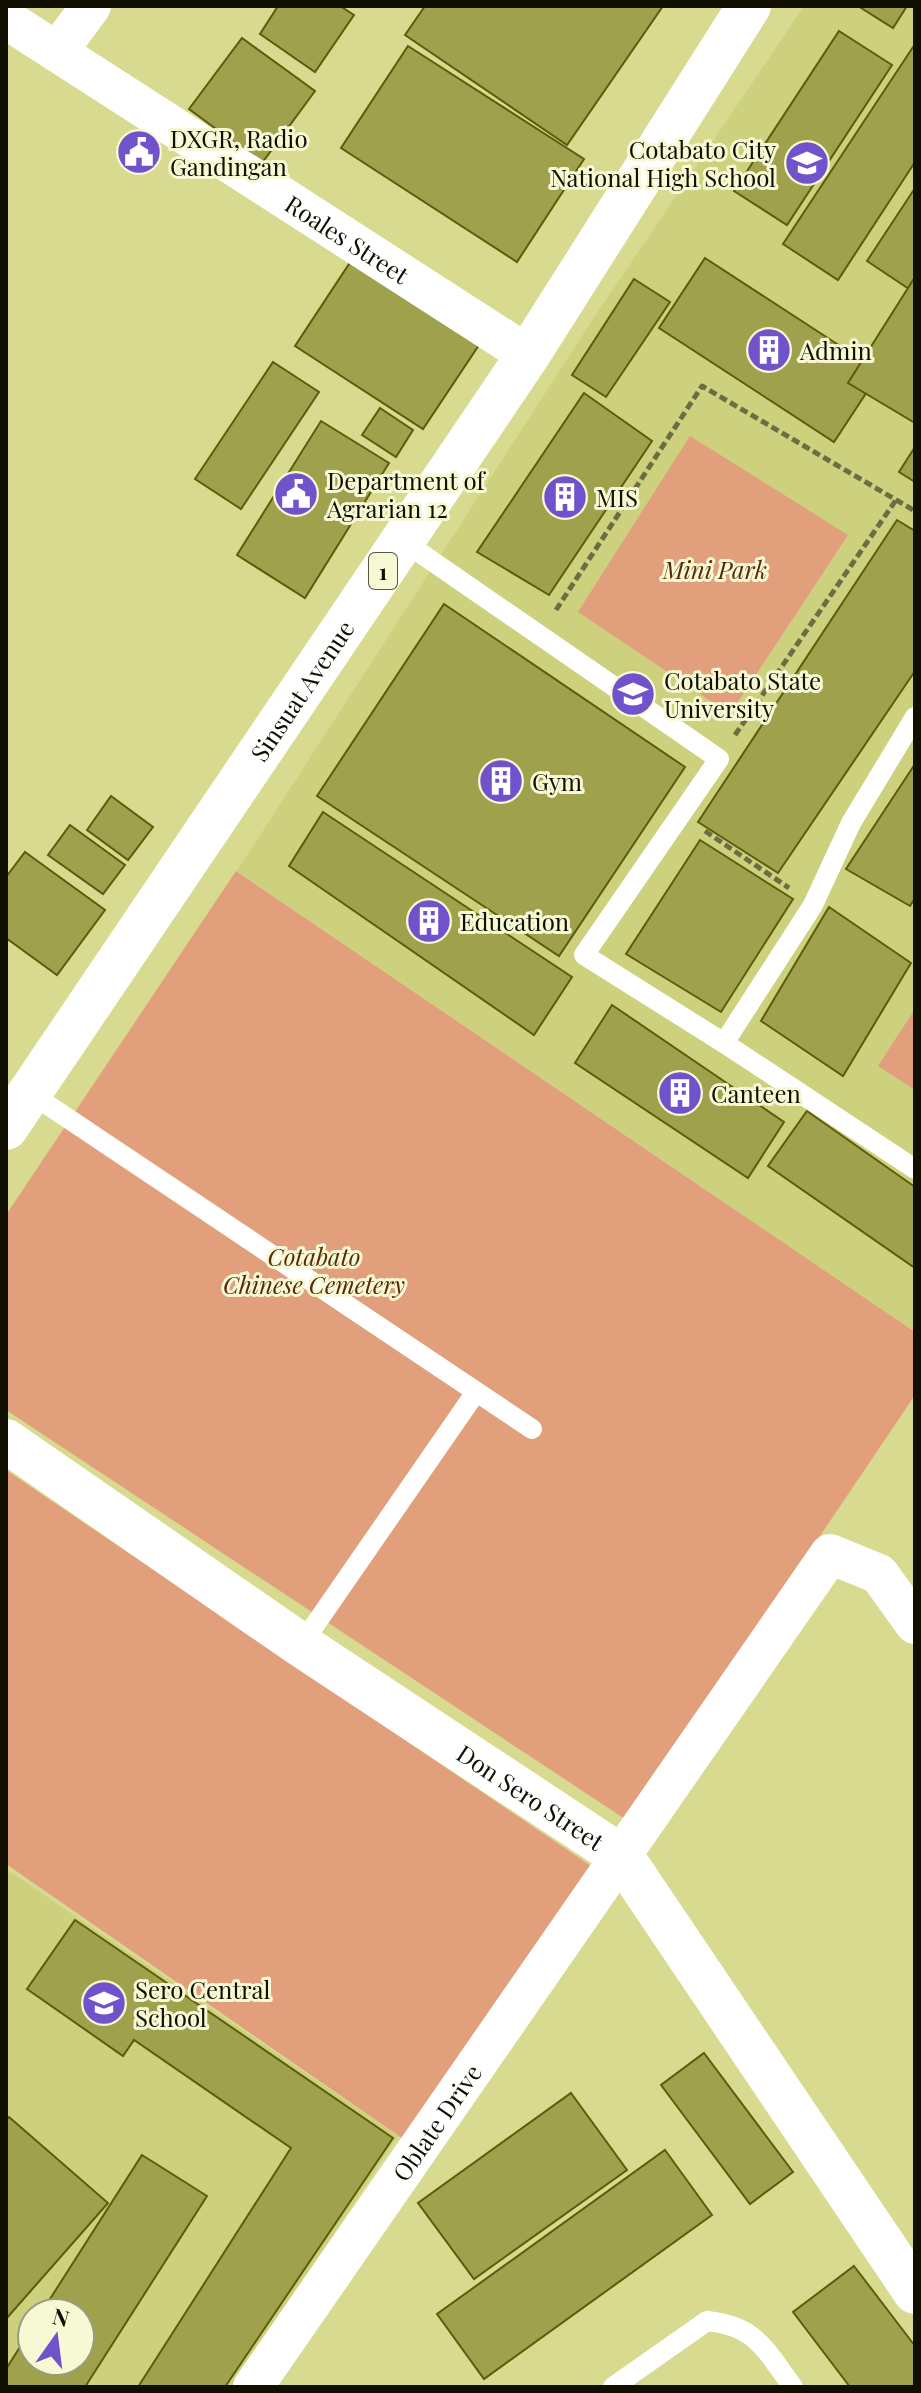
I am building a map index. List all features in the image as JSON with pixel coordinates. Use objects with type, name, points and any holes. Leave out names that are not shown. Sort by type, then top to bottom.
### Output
[{"type":"main road","name":"Sinsuat Avenue","points":[[18,1110],[528,355],[749,6]]},
{"type":"main road","name":"Don Sero Street","points":[[6,1441],[301,1645],[622,1857],[915,2292]]},
{"type":"street","points":[[57,52],[91,6]]},
{"type":"street","name":"Roales Street","points":[[6,19],[528,355]]},
{"type":"street","name":"Oblate Drive","points":[[253,2387],[830,1554],[879,1574],[915,1624]]},
{"type":"lane","points":[[403,541],[719,759],[584,955],[915,1169]]},
{"type":"lane","points":[[724,1043],[813,905],[851,823],[915,717]]},
{"type":"lane","points":[[18,1110],[532,1429]]},
{"type":"lane","points":[[301,1645],[476,1392]]},
{"type":"lane","points":[[613,2387],[707,2321],[728,2323],[753,2335],[793,2387]]},
{"type":"path","points":[[540,635],[702,386],[915,511]]},
{"type":"path","points":[[719,759],[896,500]]},
{"type":"path","points":[[682,815],[813,905]]},
{"type":"shaded area","name":"Cotabato State University","points":[[804,6],[915,6],[915,1332],[237,871],[593,319]]},
{"type":"shaded area","name":"Sero Central School","points":[[6,1869],[398,2136],[232,2387],[6,2387]]},
{"type":"green space","name":"Mini Park","points":[[690,436],[848,535],[730,714],[578,612]]},
{"type":"green space","name":"Cotabato Chinese Cemetery","points":[[236,871],[915,1332],[915,1395],[628,1821],[6,1410],[6,1215]]},
{"type":"green space","points":[[915,1009],[915,1090],[878,1066]]},
{"type":"green space","points":[[6,1470],[597,1870],[409,2143],[6,1864]]},
{"type":"building","points":[[278,6],[340,6],[354,15],[315,72],[260,34]]},
{"type":"building","points":[[425,6],[663,6],[567,145],[405,35]]},
{"type":"building","points":[[858,6],[907,6],[893,28]]},
{"type":"building","points":[[839,31],[892,65],[787,225],[734,191]]},
{"type":"building","points":[[242,38],[315,91],[262,163],[189,109]]},
{"type":"building","points":[[915,44],[915,162],[838,280],[783,244]]},
{"type":"building","points":[[408,46],[584,159],[517,262],[341,148]]},
{"type":"building","points":[[915,188],[915,293],[867,261]]},
{"type":"building","name":"Admin","points":[[705,258],[880,372],[834,442],[659,328]]},
{"type":"building","points":[[351,261],[479,345],[423,429],[295,346]]},
{"type":"building","points":[[915,277],[915,423],[848,383]]},
{"type":"building","points":[[634,279],[670,302],[606,397],[572,375]]},
{"type":"building","points":[[273,362],[319,392],[241,509],[195,479]]},
{"type":"building","name":"MIS","points":[[584,393],[652,441],[549,595],[477,552]]},
{"type":"building","points":[[380,408],[413,430],[396,457],[362,435]]},
{"type":"building","points":[[321,421],[389,463],[305,598],[237,555]]},
{"type":"building","points":[[915,447],[915,482],[899,472]]},
{"type":"building","points":[[897,520],[915,531],[915,671],[778,873],[698,822]]},
{"type":"building","name":"Gym","points":[[444,604],[685,767],[559,956],[317,796]]},
{"type":"building","points":[[915,764],[915,898],[910,906],[846,869]]},
{"type":"building","points":[[111,796],[153,827],[128,860],[87,830]]},
{"type":"building","name":"Education","points":[[323,812],[572,977],[534,1035],[289,866]]},
{"type":"building","points":[[70,825],[125,865],[103,894],[48,855]]},
{"type":"building","points":[[700,840],[793,899],[721,1012],[626,954]]},
{"type":"building","points":[[25,852],[105,910],[57,975],[6,938],[6,877]]},
{"type":"building","points":[[829,907],[911,963],[843,1076],[761,1021]]},
{"type":"building","name":"Canteen","points":[[612,1005],[784,1122],[748,1178],[575,1063]]},
{"type":"building","points":[[807,1111],[915,1187],[915,1268],[768,1166]]},
{"type":"building","points":[[75,1920],[393,2138],[225,2387],[138,2387],[291,2148],[134,2040],[123,2056],[27,1989]]},
{"type":"building","points":[[704,2053],[793,2172],[750,2204],[661,2085]]},
{"type":"building","points":[[571,2093],[627,2170],[474,2279],[418,2203]]},
{"type":"building","points":[[9,2117],[108,2203],[25,2297],[16,2297],[16,2308],[6,2319],[6,2120]]},
{"type":"building","points":[[665,2150],[712,2215],[484,2379],[437,2314]]},
{"type":"building","points":[[142,2155],[207,2196],[96,2370],[96,2297],[51,2297]]},
{"type":"building","points":[[854,2266],[915,2346],[915,2387],[850,2387],[793,2312]]},
{"type":"building","points":[[16,2353],[16,2377],[91,2377],[85,2387],[6,2387],[6,2369]]},
{"type":"place","name":"DXGR, Radio Gandingan","points":[[139,152]]},
{"type":"place","name":"Cotabato City National High School","points":[[807,163]]},
{"type":"place","name":"Admin","points":[[769,350]]},
{"type":"place","name":"Department of Agrarian 12","points":[[296,494]]},
{"type":"place","name":"MIS","points":[[565,497]]},
{"type":"place","name":"Cotabato State University","points":[[633,694]]},
{"type":"place","name":"Gym","points":[[501,781]]},
{"type":"place","name":"Education","points":[[429,921]]},
{"type":"place","name":"Canteen","points":[[680,1093]]},
{"type":"place","name":"Sero Central School","points":[[104,2003]]}]
